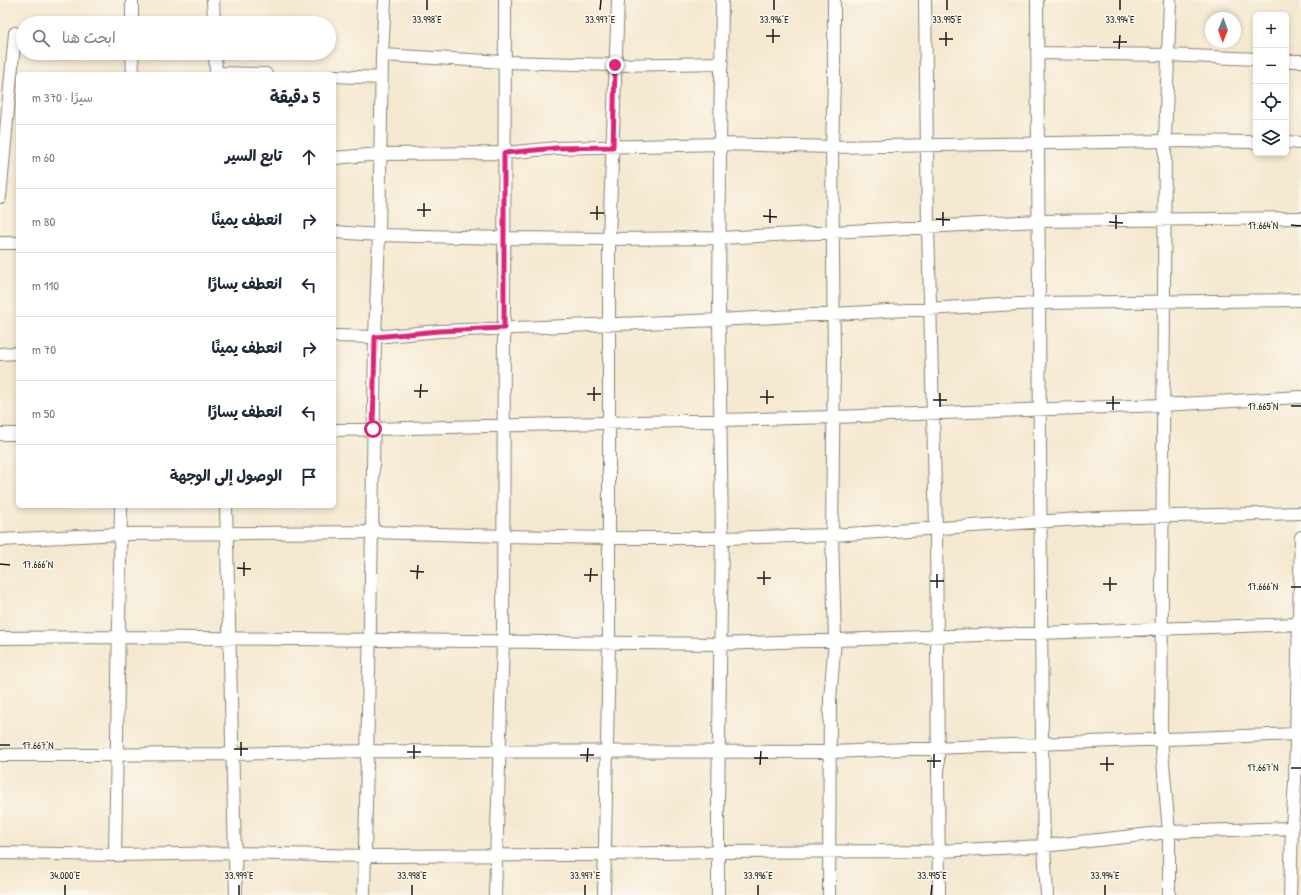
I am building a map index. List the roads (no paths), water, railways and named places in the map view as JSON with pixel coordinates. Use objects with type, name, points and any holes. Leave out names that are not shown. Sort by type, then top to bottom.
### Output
[{"type":"street","points":[[132,0],[132,16]]},
{"type":"street","points":[[213,0],[214,16]]},
{"type":"street","points":[[364,895],[366,856],[375,337],[379,235],[382,55],[385,0]]},
{"type":"street","points":[[495,895],[503,641],[505,0]]},
{"type":"street","points":[[604,895],[609,643],[609,239],[618,0]]},
{"type":"street","points":[[718,895],[722,538],[719,320],[722,0]]},
{"type":"street","points":[[829,895],[830,699],[835,640],[832,535],[834,417],[832,147],[834,0]]},
{"type":"street","points":[[925,0],[928,227],[936,528],[939,895]]},
{"type":"street","points":[[1037,0],[1042,744],[1044,846],[1047,895]]},
{"type":"street","points":[[1169,895],[1169,832],[1161,739],[1165,141],[1170,0]]},
{"type":"street","points":[[0,197],[5,70],[14,33]]},
{"type":"street","points":[[1037,53],[1168,55],[1253,59]]},
{"type":"street","points":[[382,55],[505,62],[615,65],[722,63]]},
{"type":"street","points":[[132,60],[133,72]]},
{"type":"street","points":[[215,60],[216,72]]},
{"type":"street","points":[[1289,61],[1301,62]]},
{"type":"street","points":[[336,76],[382,78]]},
{"type":"street","points":[[336,158],[380,154],[504,153],[557,148],[720,144],[832,147],[1165,141],[1253,142]]},
{"type":"street","points":[[1289,142],[1301,143]]},
{"type":"street","points":[[336,232],[379,235],[504,238],[720,238],[1038,221],[1301,218]]},
{"type":"street","points":[[0,243],[16,243]]},
{"type":"street","points":[[336,336],[375,337],[439,331],[719,320],[833,313],[930,310],[1039,304],[1301,300]]},
{"type":"street","points":[[0,354],[16,353]]},
{"type":"street","points":[[336,430],[834,417],[1163,405],[1301,397]]},
{"type":"street","points":[[0,434],[16,434]]},
{"type":"street","points":[[115,856],[121,508]]},
{"type":"street","points":[[226,508],[236,895]]},
{"type":"street","points":[[0,540],[121,534],[372,532],[609,538],[722,538],[832,535],[1162,515],[1301,513]]},
{"type":"street","points":[[1290,895],[1295,781],[1301,537]]},
{"type":"street","points":[[0,638],[119,637],[720,644],[1162,630],[1299,624]]},
{"type":"street","points":[[0,755],[232,754],[367,751],[830,752],[1296,734]]},
{"type":"street","points":[[0,853],[115,856],[234,853],[366,856],[939,851],[1044,846],[1169,832],[1292,828]]}]
